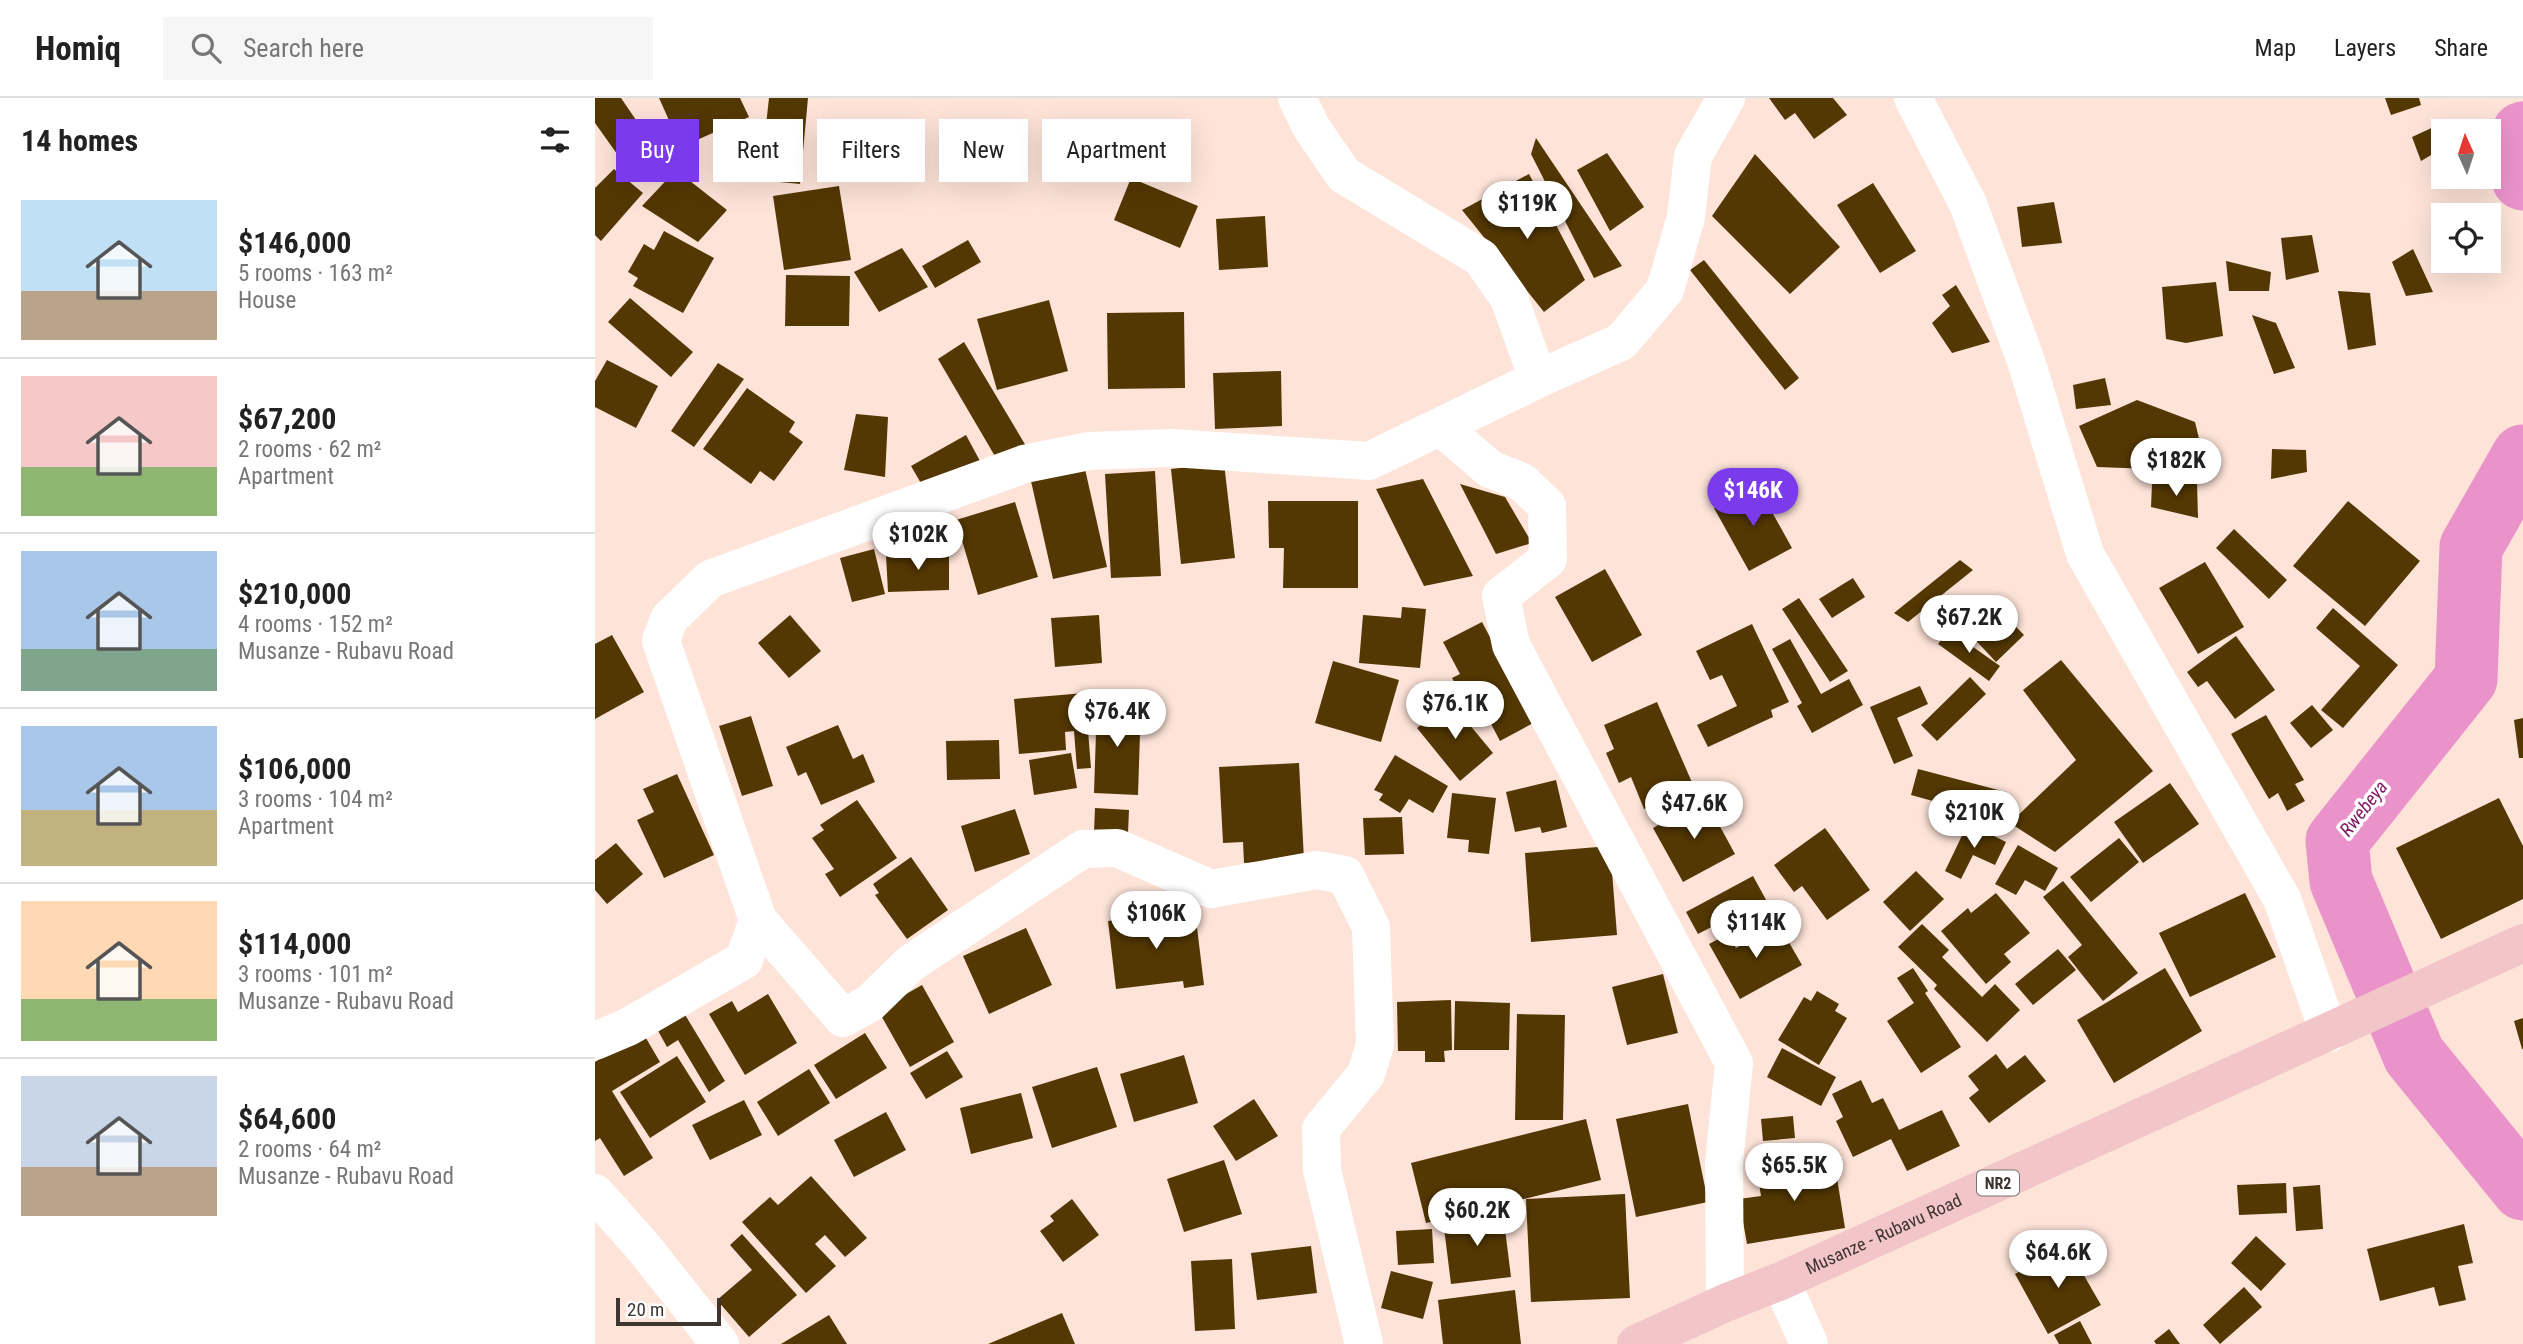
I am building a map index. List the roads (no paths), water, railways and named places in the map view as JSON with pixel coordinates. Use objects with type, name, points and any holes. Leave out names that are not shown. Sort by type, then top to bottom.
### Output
[{"type":"highway","name":"NR2","points":[[2344,1025],[2507,950]]},
{"type":"highway","name":"Musanze - Rubavu Road","points":[[1636,1344],[1725,1303],[1781,1281],[2344,1025]]},
{"type":"street","points":[[1297,98],[1311,127],[1344,175],[1481,258],[1509,298],[1538,379]]},
{"type":"street","points":[[1364,1344],[1322,1170],[1321,1129],[1366,1074],[1375,1045],[1371,928],[1345,875],[1317,870],[1211,889],[1117,848],[1083,849],[911,963],[870,1003],[843,1018],[758,919],[661,641],[669,619],[711,579],[1024,464],[1089,451],[1172,448],[1369,461],[1621,342],[1665,290],[1686,217],[1693,156],[1726,98]]},
{"type":"street","points":[[1913,98],[1968,204],[2027,361],[2085,554],[2282,899],[2344,1025]]},
{"type":"street","points":[[1441,427],[1490,469],[1522,482],[1547,506],[1548,559],[1501,596],[1511,645],[1734,1063],[1724,1163],[1725,1303]]},
{"type":"street","points":[[595,1041],[628,1027],[744,960],[758,919]]},
{"type":"street","points":[[595,1193],[644,1248],[720,1344]]},
{"type":"street","points":[[1781,1281],[1809,1344]]},
{"type":"waterway","name":"Rwebeya","points":[[2523,133],[2520,159],[2523,179]]},
{"type":"waterway","name":"Rwebeya","points":[[2523,456],[2471,547],[2466,679],[2337,841],[2341,881],[2414,1055],[2523,1189]]}]
